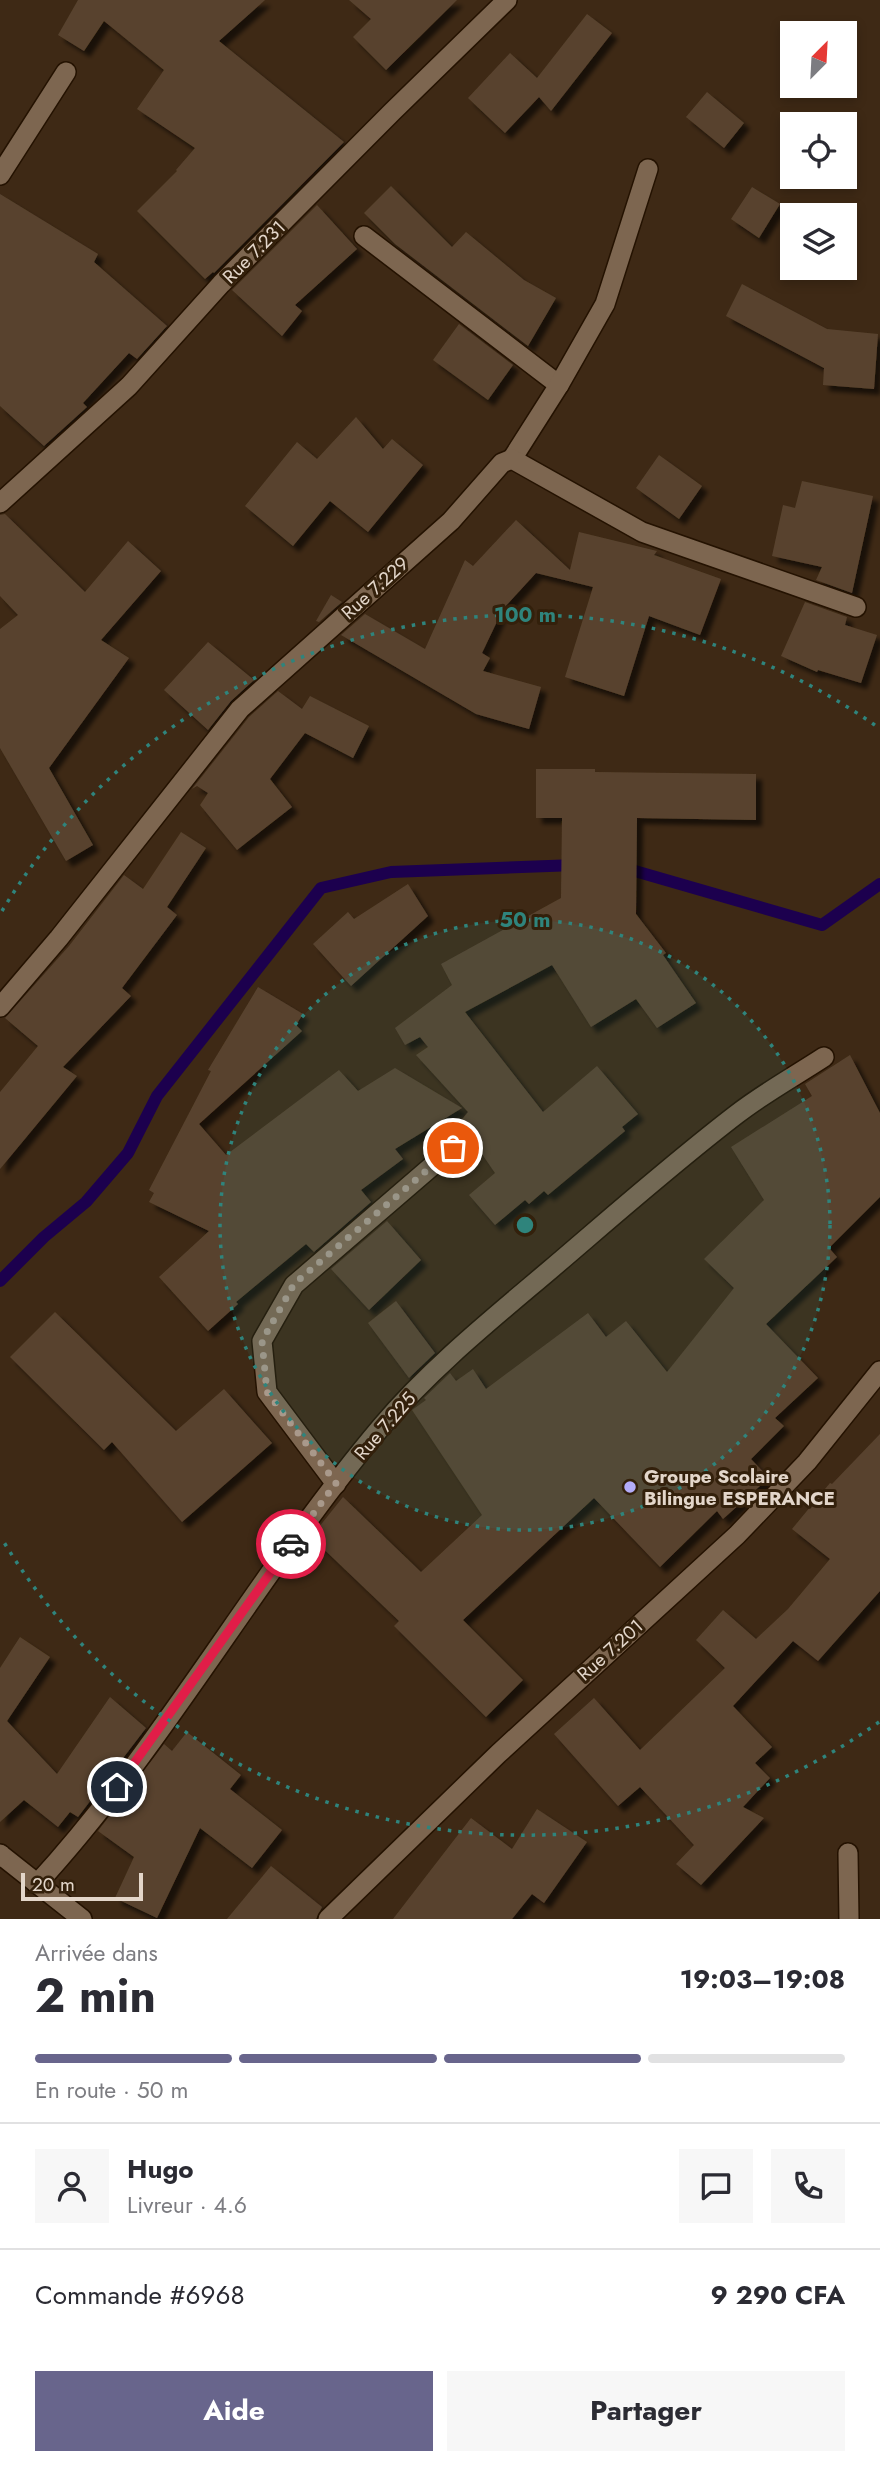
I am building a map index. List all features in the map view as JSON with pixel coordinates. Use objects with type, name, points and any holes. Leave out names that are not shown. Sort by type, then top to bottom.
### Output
[{"type":"street","name":"Rue 7.231","points":[[0,503],[129,386],[221,284],[391,112],[507,0]]},
{"type":"street","points":[[0,175],[65,72]]},
{"type":"street","name":"Rue 7.229","points":[[0,1007],[59,939],[235,714],[451,521],[502,463],[512,459],[559,385],[605,304],[648,169]]},
{"type":"street","points":[[364,236],[559,385]]},
{"type":"street","points":[[512,459],[642,532],[856,607]]},
{"type":"street","name":"Rue 7.225","points":[[37,1884],[72,1846],[161,1728],[336,1483],[383,1425],[450,1355],[644,1190],[740,1112],[824,1057]]},
{"type":"street","points":[[336,1483],[267,1392],[262,1341],[294,1284],[453,1148]]},
{"type":"street","name":"Rue 7.201","points":[[328,1919],[507,1745],[737,1535],[807,1462],[880,1371]]},
{"type":"street","points":[[848,1853],[849,1919]]},
{"type":"street","points":[[0,1855],[82,1919]]},
{"type":"building","points":[[78,0],[265,0],[219,41],[344,142],[205,279],[137,211],[177,171],[195,148],[137,109],[164,70],[104,21],[84,51],[58,35]]},
{"type":"building","points":[[349,0],[457,0],[386,70],[353,37],[371,19]]},
{"type":"building","points":[[587,14],[612,33],[551,111],[539,97],[505,133],[468,98],[510,53],[537,78]]},
{"type":"building","points":[[707,92],[744,123],[724,148],[686,117]]},
{"type":"building","points":[[391,186],[452,247],[466,232],[524,280],[556,298],[528,346],[395,244],[364,213]]},
{"type":"building","points":[[752,187],[780,204],[759,238],[731,219]]},
{"type":"building","points":[[0,194],[98,254],[94,262],[167,326],[137,359],[129,353],[83,403],[87,407],[44,446],[0,406]]},
{"type":"building","points":[[317,205],[357,249],[295,305],[302,311],[282,336],[232,290]]},
{"type":"building","points":[[742,284],[827,329],[878,334],[874,389],[823,385],[824,368],[726,316]]},
{"type":"building","points":[[459,324],[513,365],[488,400],[433,360]]},
{"type":"building","points":[[356,417],[383,449],[392,439],[423,465],[368,532],[330,501],[293,546],[245,506],[297,442],[317,459]]},
{"type":"building","points":[[659,455],[702,486],[679,519],[636,488]]},
{"type":"building","points":[[802,481],[873,496],[852,593],[816,580],[822,567],[772,556],[783,505],[795,508]]},
{"type":"building","points":[[5,514],[85,592],[128,541],[161,571],[101,640],[129,658],[49,768],[93,845],[66,861],[0,748],[0,629],[18,615],[0,596],[0,515]]},
{"type":"building","points":[[516,520],[570,570],[579,532],[657,551],[654,555],[721,579],[700,635],[649,616],[624,696],[565,677],[593,587],[536,573],[503,609],[482,653],[490,658],[483,671],[541,687],[529,729],[476,714],[341,635],[365,614],[425,649],[465,560],[473,566]]},
{"type":"building","points":[[331,595],[342,602],[319,622],[316,621]]},
{"type":"building","points":[[805,602],[847,617],[845,625],[877,635],[861,683],[818,670],[817,672],[781,656]]},
{"type":"building","points":[[208,642],[254,680],[231,701],[208,730],[164,690]]},
{"type":"building","points":[[278,691],[302,709],[310,696],[369,726],[353,758],[305,733],[270,779],[292,807],[237,850],[200,805],[208,793],[197,786],[192,789],[249,717]]},
{"type":"building","points":[[536,769],[756,774],[756,820],[637,818],[636,914],[666,953],[663,955],[696,1003],[657,1028],[636,999],[591,1027],[552,965],[465,1012],[543,1112],[597,1066],[638,1114],[622,1127],[625,1131],[548,1195],[544,1191],[529,1204],[525,1200],[495,1225],[469,1195],[495,1173],[460,1122],[468,1112],[416,1055],[428,1047],[420,1037],[405,1045],[395,1028],[452,985],[441,964],[561,898],[562,818],[536,818]]},
{"type":"building","points":[[181,832],[206,848],[167,907],[177,915],[122,988],[131,996],[63,1067],[77,1076],[0,1169],[0,1092],[38,1046],[5,1018],[69,946],[124,875],[143,889]]},
{"type":"building","points":[[408,884],[428,916],[351,986],[313,944],[348,912],[354,919]]},
{"type":"building","points":[[258,987],[303,1014],[296,1025],[302,1031],[199,1124],[226,1155],[339,1070],[358,1091],[395,1068],[462,1108],[395,1149],[403,1159],[361,1190],[371,1202],[314,1252],[306,1244],[236,1302],[238,1304],[208,1331],[159,1277],[209,1231],[149,1202],[154,1193],[149,1190],[211,1071],[208,1070]]},
{"type":"building","points":[[850,1055],[880,1113],[880,1197],[829,1248],[837,1257],[766,1324],[818,1378],[775,1418],[784,1426],[751,1459],[769,1478],[723,1519],[717,1511],[660,1567],[594,1498],[463,1620],[523,1680],[486,1717],[394,1626],[399,1621],[311,1537],[343,1497],[421,1572],[482,1515],[412,1410],[426,1400],[424,1398],[450,1373],[456,1381],[473,1369],[486,1389],[588,1313],[606,1337],[626,1321],[667,1372],[734,1288],[704,1259],[764,1200],[731,1147],[812,1096],[805,1084]]},
{"type":"building","points":[[387,1221],[421,1260],[369,1310],[331,1269]]},
{"type":"building","points":[[396,1301],[435,1353],[409,1378],[368,1323]]},
{"type":"building","points":[[55,1312],[176,1431],[224,1389],[272,1443],[182,1522],[112,1442],[104,1450],[10,1357]]},
{"type":"building","points":[[880,1434],[880,1591],[818,1661],[793,1641],[733,1706],[772,1747],[755,1763],[770,1778],[743,1807],[764,1818],[701,1885],[676,1864],[694,1845],[640,1787],[618,1806],[554,1734],[594,1698],[640,1750],[725,1668],[696,1640],[723,1610],[756,1639],[788,1609],[830,1559],[792,1529],[830,1483],[832,1484]]},
{"type":"building","points":[[20,1637],[50,1657],[7,1721],[57,1774],[110,1697],[146,1728],[78,1817],[70,1812],[58,1827],[24,1800],[0,1822],[0,1668]]},
{"type":"building","points":[[187,1732],[241,1775],[230,1789],[282,1830],[252,1868],[200,1828],[157,1918],[115,1898],[134,1857],[98,1831],[164,1744],[172,1751]]},
{"type":"building","points":[[537,1809],[587,1842],[544,1903],[532,1894],[512,1919],[393,1919],[471,1818],[512,1849]]},
{"type":"building","points":[[271,1866],[322,1907],[316,1919],[227,1919]]},
{"type":"waterway","points":[[0,1281],[44,1237],[86,1202],[128,1153],[157,1096],[321,888],[391,872],[576,865]]},
{"type":"waterway","points":[[621,867],[822,925],[880,884]]},
{"type":"way so far","points":[[291,1544],[336,1483],[267,1392],[262,1341],[294,1284],[453,1148]]},
{"type":"place","name":"Groupe Scolaire Bilingue ESPERANCE","points":[[630,1487]]},
{"type":"route","points":[[117,1787],[291,1544]]}]
